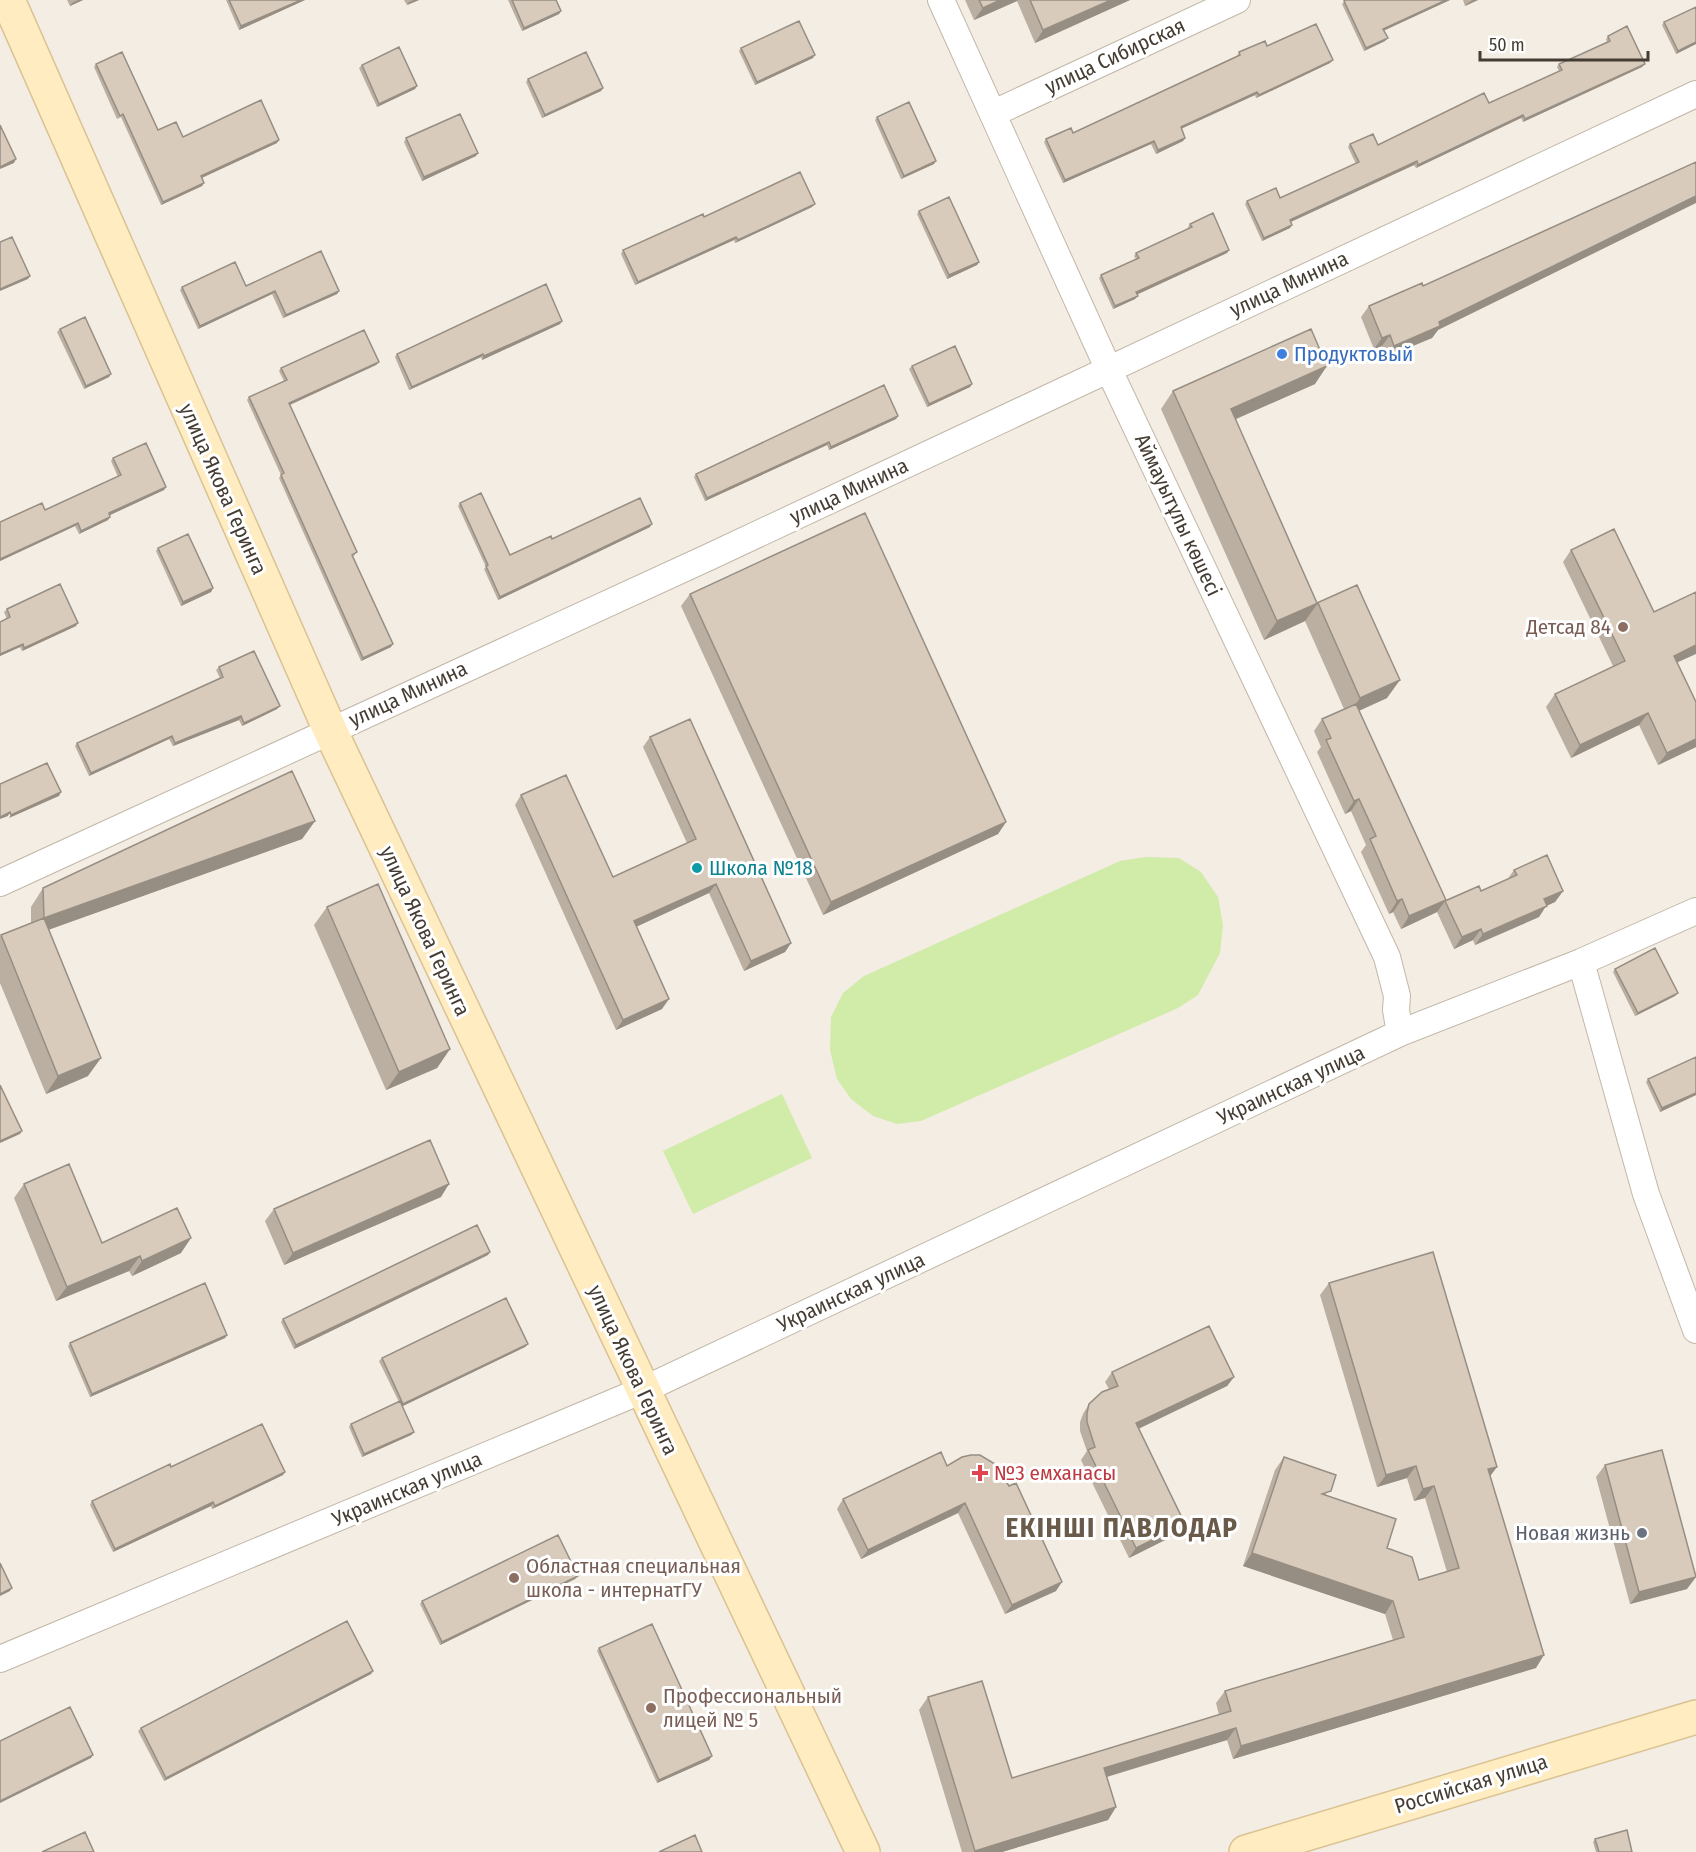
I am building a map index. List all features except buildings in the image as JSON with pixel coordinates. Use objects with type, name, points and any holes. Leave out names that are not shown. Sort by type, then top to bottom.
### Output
[{"type":"street","name":"улица Якова Геринга","points":[[8,0],[330,730],[863,1852]]},
{"type":"street","name":"Аймауытұлы көшесі","points":[[941,0],[1108,368],[1387,957],[1397,996],[1396,1010],[1400,1033]]},
{"type":"street","name":"улица Сибирская","points":[[994,113],[1237,0]]},
{"type":"street","name":"улица Минина","points":[[0,883],[709,556],[1696,94]]},
{"type":"street","name":"Украинская улица","points":[[0,1659],[643,1390],[1400,1033],[1581,962],[1696,911]]},
{"type":"street","points":[[1581,962],[1646,1194],[1696,1330]]},
{"type":"street","name":"Российская улица","points":[[1246,1852],[1696,1718]]},
{"type":"green space","points":[[1145,857],[1179,858],[1201,872],[1218,897],[1223,925],[1220,953],[1198,995],[1178,1008],[921,1121],[897,1124],[873,1116],[851,1099],[837,1079],[830,1050],[831,1017],[843,993],[864,976],[1120,861]]},
{"type":"green space","points":[[782,1094],[812,1158],[693,1214],[663,1151]]},
{"type":"place","name":"Продуктовый","points":[[1282,354]]},
{"type":"place","name":"Детсад 84","points":[[1623,627]]},
{"type":"place","name":"Школа №18","points":[[697,868]]},
{"type":"place","name":"№3 емханасы","points":[[980,1473]]},
{"type":"place","name":"Новая жизнь","points":[[1642,1533]]},
{"type":"place","name":"Областная специальная школа - интернатГУ","points":[[514,1578]]},
{"type":"place","name":"Профессиональный лицей № 5","points":[[651,1708]]},
{"type":"district","name":"ЕКІНШІ ПАВЛОДАР","points":[[1122,1528]]}]
